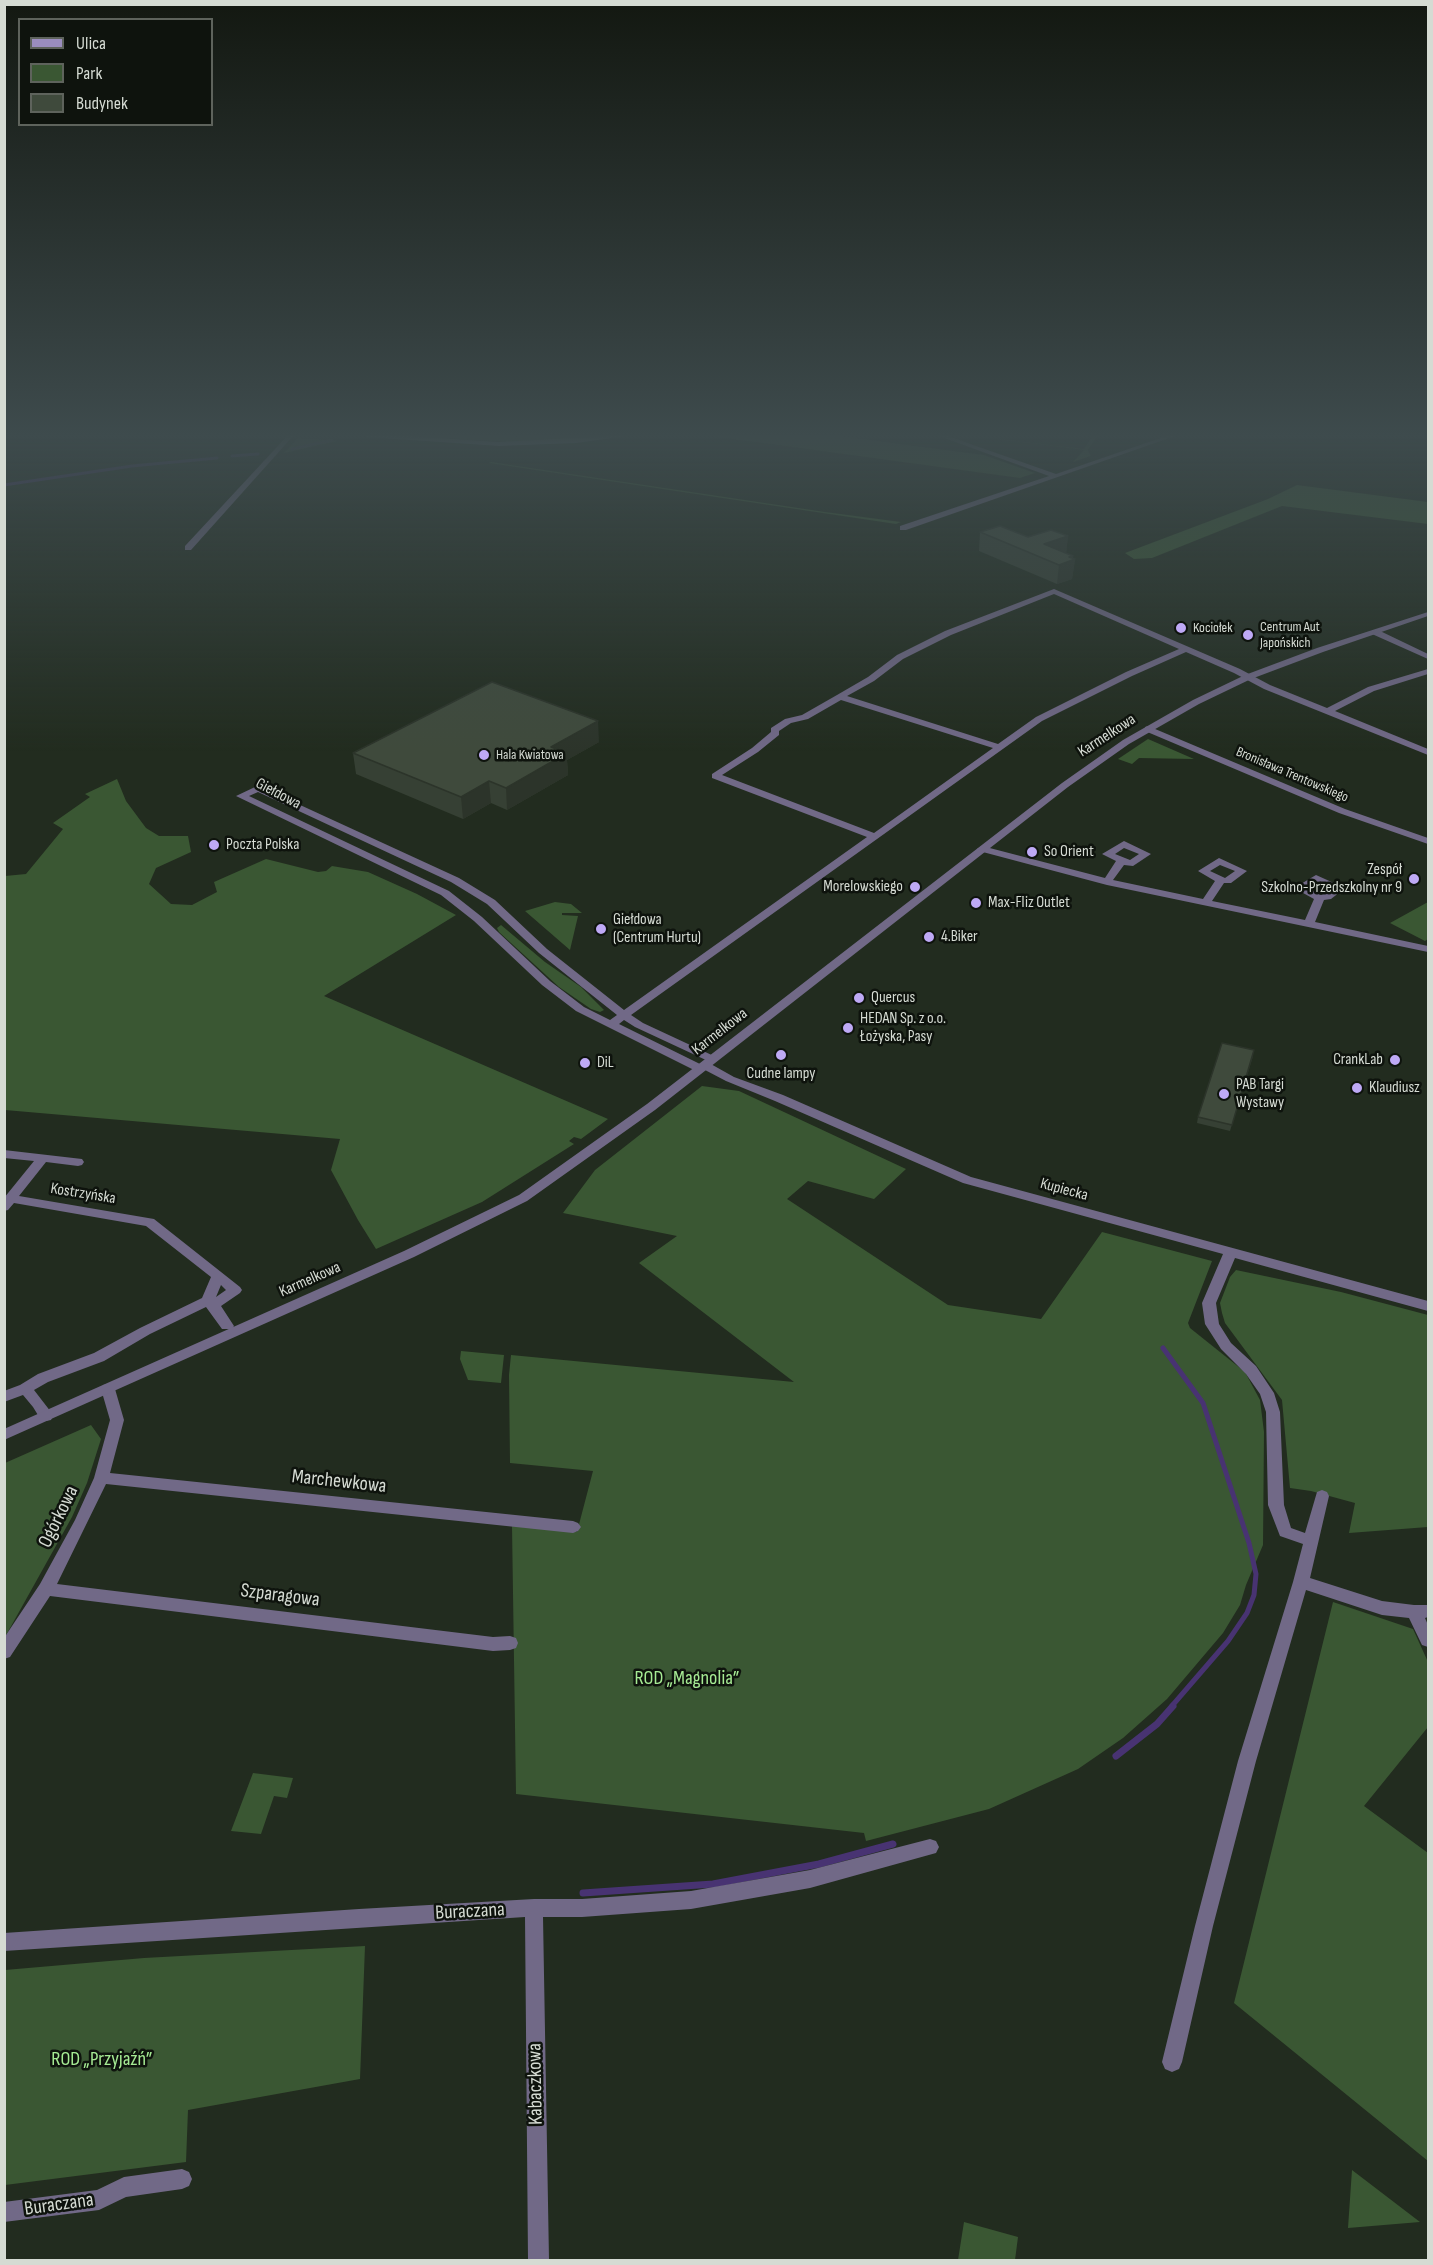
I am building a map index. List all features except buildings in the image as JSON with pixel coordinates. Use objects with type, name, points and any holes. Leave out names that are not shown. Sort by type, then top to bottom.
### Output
[{"type":"street","points":[[188,548],[195,541]]},
{"type":"street","points":[[874,836],[715,776],[755,750],[776,733],[774,730],[788,722],[805,717],[840,697],[871,679],[900,657],[938,638],[1054,591],[1327,712],[1428,752]]},
{"type":"street","name":"Karmelkowa","points":[[4,1435],[409,1254],[513,1203],[555,1177],[706,1064],[1065,785],[1148,729],[1248,677],[1428,614]]},
{"type":"street","points":[[1375,632],[1428,657]]},
{"type":"street","points":[[609,1025],[1039,719],[1185,649]]},
{"type":"street","points":[[1327,712],[1371,689],[1428,671]]},
{"type":"street","points":[[840,697],[999,747]]},
{"type":"street","name":"Bronisława Trentowskiego","points":[[1148,729],[1342,811],[1428,841]]},
{"type":"street","name":"Giełdowa","points":[[258,789],[455,880],[482,896],[543,951],[622,1014],[706,1064],[609,1025],[580,1010],[445,893],[241,796],[258,789]]},
{"type":"street","points":[[328,837],[344,829]]},
{"type":"street","points":[[360,852],[376,844]]},
{"type":"street","points":[[982,849],[1107,882],[1428,949]]},
{"type":"street","points":[[1107,882],[1122,860]]},
{"type":"street","points":[[1206,903],[1221,880]]},
{"type":"street","points":[[1309,924],[1320,898]]},
{"type":"street","points":[[480,922],[504,914]]},
{"type":"street","name":"Kupiecka","points":[[706,1064],[730,1079],[967,1180],[1428,1306]]},
{"type":"street","name":"Kostrzyńska","points":[[4,1154],[42,1159]]},
{"type":"street","points":[[42,1159],[78,1162]]},
{"type":"street","name":"Kostrzyńska","points":[[8,1203],[42,1159]]},
{"type":"street","name":"Kostrzyńska","points":[[8,1203],[150,1222],[235,1290],[210,1303]]},
{"type":"street","points":[[1230,1253],[1209,1304],[1212,1324],[1226,1346],[1251,1370],[1267,1393],[1273,1412],[1276,1505],[1285,1532],[1311,1540]]},
{"type":"street","points":[[210,1303],[218,1276]]},
{"type":"street","points":[[210,1303],[227,1326]]},
{"type":"street","points":[[4,1397],[25,1389],[43,1378],[99,1357],[145,1330],[210,1303]]},
{"type":"street","points":[[25,1389],[38,1402],[46,1416]]},
{"type":"street","name":"Ogórkowa","points":[[4,1652],[46,1589],[101,1478],[117,1419],[108,1389]]},
{"type":"street","name":"Marchewkowa","points":[[101,1478],[573,1527]]},
{"type":"street","points":[[1172,2062],[1204,1926],[1247,1761],[1301,1582],[1322,1496]]},
{"type":"street","points":[[1301,1582],[1382,1608],[1421,1611],[1428,1640]]},
{"type":"street","name":"Szparagowa","points":[[46,1589],[493,1644],[510,1643]]},
{"type":"street","name":"Buraczana","points":[[4,1942],[184,1929],[691,1900],[810,1879],[930,1847]]},
{"type":"street","name":"Kabaczkowa","points":[[534,1908],[539,2260]]},
{"type":"street","name":"Buraczana","points":[[4,2212],[99,2200],[124,2187],[182,2179]]},
{"type":"green space","points":[[1158,541],[1195,541],[1152,558],[1134,559],[1125,553]]},
{"type":"green space","points":[[1148,739],[1194,759],[1139,758],[1132,764],[1118,759]]},
{"type":"green space","points":[[117,779],[126,801],[146,828],[159,836],[188,836],[191,852],[156,868],[149,884],[171,904],[192,905],[217,892],[214,882],[266,859],[318,872],[326,871],[332,866],[368,872],[456,915],[324,996],[608,1119],[581,1139],[574,1137],[569,1141],[574,1144],[482,1202],[376,1249],[331,1170],[340,1139],[5,1110],[5,876],[26,874],[63,829],[53,823],[90,797],[85,794]]},
{"type":"green space","points":[[555,902],[571,904],[582,913],[562,913],[562,915],[578,916],[570,950],[525,911]]},
{"type":"green space","points":[[1428,902],[1428,939],[1425,941],[1390,923]]},
{"type":"green space","points":[[501,925],[545,962],[581,987],[604,1010],[600,1012],[591,1009],[559,987],[499,932],[497,928]]},
{"type":"green space","name":"ROD „Magnolia”","points":[[702,1086],[739,1091],[906,1169],[874,1199],[808,1181],[787,1199],[948,1305],[1041,1319],[1102,1232],[1212,1261],[1188,1323],[1190,1328],[1245,1372],[1260,1400],[1264,1432],[1263,1545],[1240,1605],[1223,1633],[1167,1699],[1123,1738],[1078,1769],[989,1809],[866,1841],[864,1833],[516,1794],[512,1526],[577,1532],[593,1471],[510,1463],[509,1375],[511,1355],[794,1382],[639,1263],[677,1236],[563,1213],[595,1170]]},
{"type":"green space","points":[[1236,1270],[1341,1292],[1428,1315],[1428,1527],[1349,1533],[1355,1503],[1290,1488],[1282,1400],[1225,1323],[1222,1313],[1220,1303],[1230,1277]]},
{"type":"green space","points":[[461,1351],[504,1355],[501,1383],[468,1380],[460,1359]]},
{"type":"green space","points":[[91,1425],[101,1439],[87,1483],[72,1517],[5,1637],[5,1463]]},
{"type":"green space","points":[[1333,1602],[1413,1629],[1428,1662],[1428,1727],[1364,1806],[1428,1853],[1428,2161],[1234,2003]]},
{"type":"green space","points":[[253,1773],[293,1778],[287,1798],[274,1796],[261,1834],[231,1831]]},
{"type":"green space","name":"ROD „Przyjaźń”","points":[[365,1946],[360,2079],[188,2110],[186,2162],[5,2185],[5,1970],[144,1958]]},
{"type":"green space","points":[[1352,2170],[1420,2222],[1348,2228]]},
{"type":"green space","points":[[964,2222],[1018,2237],[1015,2260],[958,2260]]},
{"type":"waterway","points":[[1163,1348],[1203,1403],[1249,1543],[1256,1574],[1254,1595],[1247,1613],[1228,1641],[1171,1707]]},
{"type":"waterway","points":[[1116,1756],[1157,1724],[1173,1706]]},
{"type":"waterway","points":[[583,1893],[713,1884],[819,1864],[893,1844]]},
{"type":"place","name":"Kociołek","points":[[1181,628]]},
{"type":"place","name":"Centrum Aut Japońskich","points":[[1248,635]]},
{"type":"place","name":"Hala Kwiatowa","points":[[484,755]]},
{"type":"place","name":"Poczta Polska","points":[[214,845]]},
{"type":"place","name":"So Orient","points":[[1032,852]]},
{"type":"place","name":"Zespół Szkolno-Przedszkolny nr 9","points":[[1414,879]]},
{"type":"place","name":"Morelowskiego","points":[[915,887]]},
{"type":"place","name":"Max-Fliz Outlet","points":[[976,903]]},
{"type":"place","name":"Giełdowa (Centrum Hurtu)","points":[[601,929]]},
{"type":"place","name":"4.Biker","points":[[929,937]]},
{"type":"place","name":"Quercus","points":[[859,998]]},
{"type":"place","name":"HEDAN Sp. z o.o. Łożyska, Pasy","points":[[848,1028]]},
{"type":"place","name":"Cudne lampy","points":[[781,1055]]},
{"type":"place","name":"CrankLab","points":[[1395,1060]]},
{"type":"place","name":"DiL","points":[[585,1063]]},
{"type":"place","name":"Klaudiusz","points":[[1357,1088]]},
{"type":"place","name":"PAB Targi Wystawy","points":[[1224,1094]]}]
